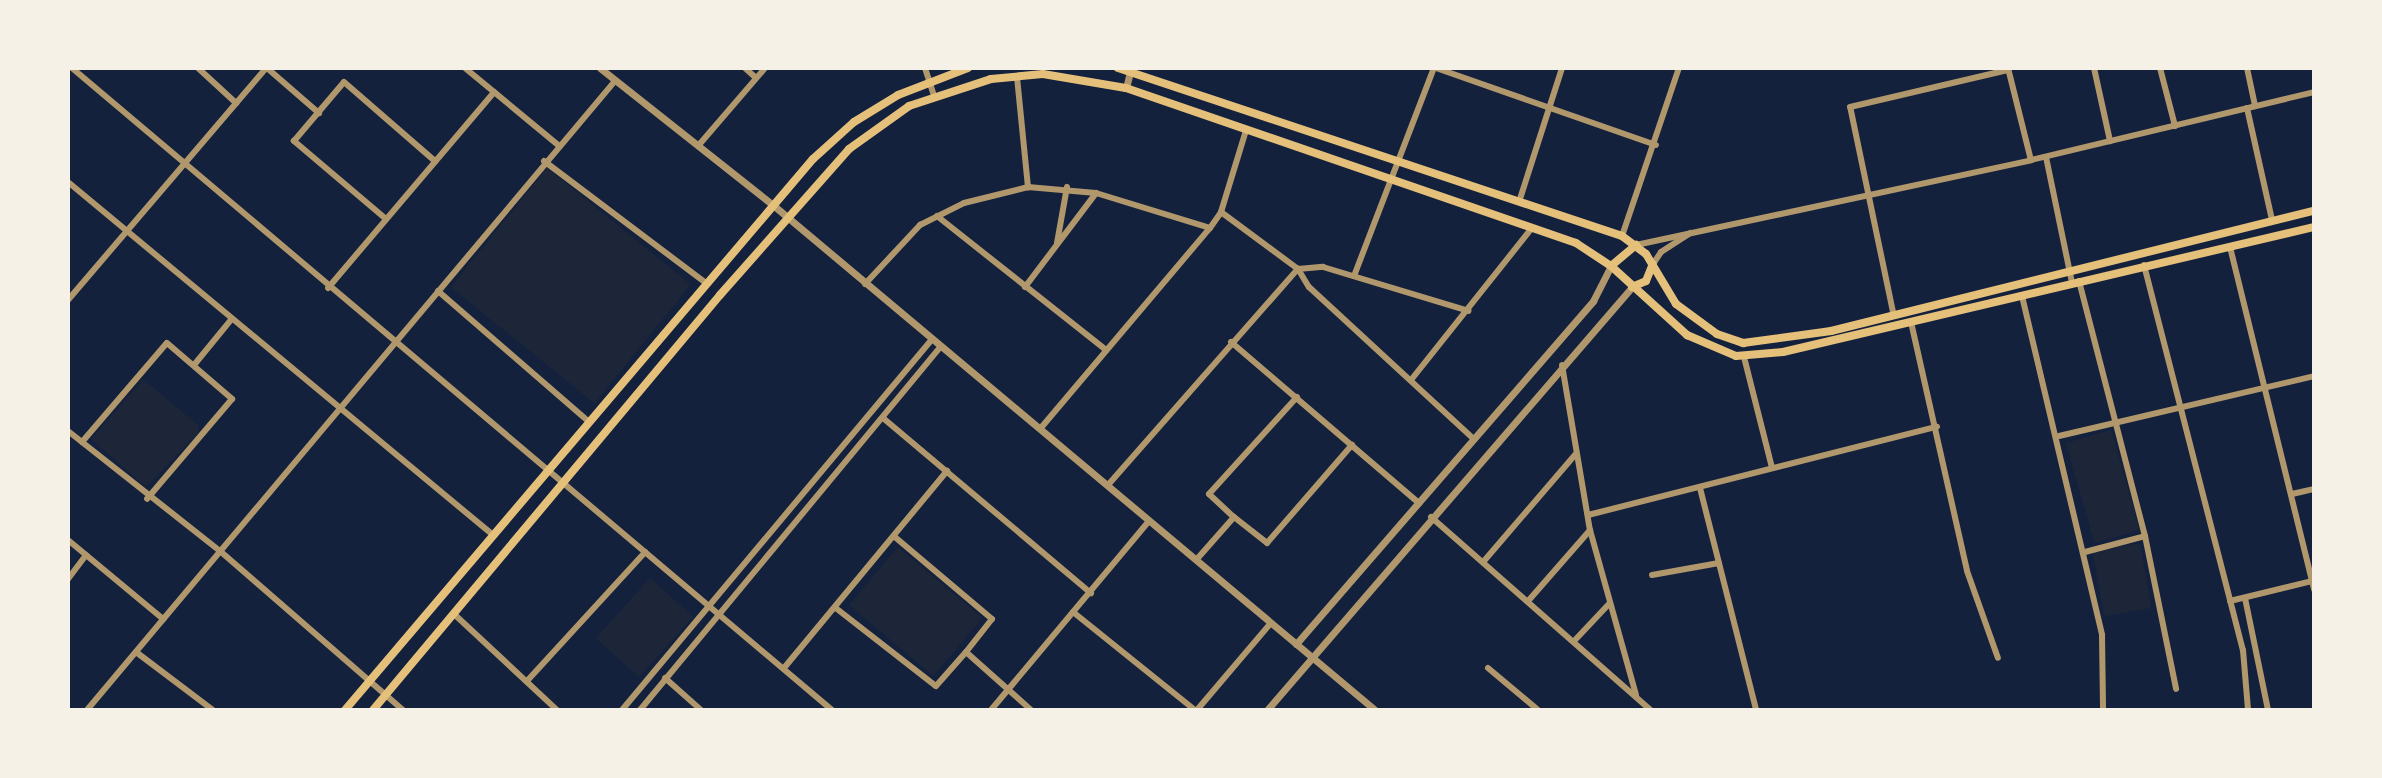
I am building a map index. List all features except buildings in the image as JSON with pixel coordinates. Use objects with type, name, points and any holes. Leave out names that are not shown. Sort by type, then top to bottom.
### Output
[{"type":"main road","points":[[345,710],[773,205],[854,122],[931,80],[968,68]]},
{"type":"main road","points":[[1118,68],[1130,69],[1399,158],[1622,236],[1636,245],[1653,264],[1676,304],[1717,334],[1743,343],[1817,334],[1893,312],[2314,211]]},
{"type":"main road","points":[[373,710],[563,480],[787,217],[883,121],[934,96],[1017,77],[1079,78],[1126,88],[1587,248],[1687,335],[1744,357],[1911,322],[2314,227]]},
{"type":"main road","points":[[1611,266],[1636,245]]},
{"type":"main road","points":[[1632,287],[1646,281],[1653,264]]},
{"type":"street","points":[[72,68],[394,344],[550,469],[832,710]]},
{"type":"street","points":[[198,68],[236,103]]},
{"type":"street","points":[[68,300],[266,68],[319,113]]},
{"type":"street","points":[[465,68],[558,145]]},
{"type":"street","points":[[600,68],[773,205],[939,349],[1108,485],[1375,710]]},
{"type":"street","points":[[745,68],[755,77]]},
{"type":"street","points":[[698,146],[765,68]]},
{"type":"street","points":[[925,68],[934,96]]},
{"type":"street","points":[[1354,276],[1435,68],[1551,105],[1656,145]]},
{"type":"street","points":[[1519,202],[1562,68]]},
{"type":"street","points":[[1622,236],[1656,145],[1679,68]]},
{"type":"street","points":[[2094,68],[2110,141]]},
{"type":"street","points":[[2160,68],[2175,126]]},
{"type":"street","points":[[2247,68],[2272,220]]},
{"type":"street","points":[[1126,88],[1130,69]]},
{"type":"street","points":[[1893,312],[1850,107],[2008,69],[2031,160]]},
{"type":"street","points":[[1017,77],[1028,187]]},
{"type":"street","points":[[87,710],[544,161],[615,81]]},
{"type":"street","points":[[386,219],[294,141],[344,82],[435,161]]},
{"type":"street","points":[[328,288],[494,92]]},
{"type":"street","points":[[1636,245],[2046,157],[2314,92]]},
{"type":"street","points":[[1040,429],[1210,228],[1221,212],[1246,130]]},
{"type":"street","points":[[2046,157],[2069,269],[2076,282],[2145,536],[2176,689]]},
{"type":"street","points":[[544,161],[706,283]]},
{"type":"street","points":[[68,182],[338,411],[493,535]]},
{"type":"street","points":[[865,284],[907,237],[937,216],[983,196],[1028,187],[1067,187],[1096,193],[1210,228]]},
{"type":"street","points":[[1056,246],[1067,187]]},
{"type":"street","points":[[1025,287],[1096,193]]},
{"type":"street","points":[[1221,212],[1298,269],[1309,287],[1474,439]]},
{"type":"street","points":[[937,216],[1106,350]]},
{"type":"street","points":[[1411,380],[1469,311],[1532,228]]},
{"type":"street","points":[[1653,264],[1661,252],[1693,231]]},
{"type":"street","points":[[2230,247],[2314,590]]},
{"type":"street","points":[[2144,265],[2183,405],[2247,672],[2248,710]]},
{"type":"street","points":[[1296,644],[1593,301],[1611,266]]},
{"type":"street","points":[[1108,485],[1298,269],[1323,267],[1469,311]]},
{"type":"street","points":[[1267,710],[1632,287]]},
{"type":"street","points":[[438,291],[589,422]]},
{"type":"street","points":[[2022,296],[2059,436],[2102,635],[2103,710]]},
{"type":"street","points":[[194,365],[230,321]]},
{"type":"street","points":[[1911,322],[1967,571],[1998,658]]},
{"type":"street","points":[[622,710],[931,341]]},
{"type":"street","points":[[1231,342],[1419,503]]},
{"type":"street","points":[[82,442],[167,343],[194,365],[232,399],[147,499]]},
{"type":"street","points":[[640,710],[939,349]]},
{"type":"street","points":[[1744,357],[1772,468]]},
{"type":"street","points":[[1562,365],[1590,530],[1636,695]]},
{"type":"street","points":[[2059,436],[2314,376]]},
{"type":"street","points":[[1297,397],[1209,494],[1234,517],[1267,543],[1352,445]]},
{"type":"street","points":[[883,418],[1091,593]]},
{"type":"street","points":[[1588,515],[1937,427]]},
{"type":"street","points":[[68,431],[147,499],[220,551],[403,710]]},
{"type":"street","points":[[1484,561],[1575,455]]},
{"type":"street","points":[[784,668],[896,538],[947,471]]},
{"type":"street","points":[[1700,488],[1756,710]]},
{"type":"street","points":[[2292,494],[2314,489]]},
{"type":"street","points":[[1197,559],[1234,517]]},
{"type":"street","points":[[1431,517],[1576,639],[1651,710]]},
{"type":"street","points":[[991,710],[1149,521]]},
{"type":"street","points":[[1529,600],[1590,530]]},
{"type":"street","points":[[2085,552],[2145,536]]},
{"type":"street","points":[[837,609],[936,686],[966,652],[992,619],[896,538]]},
{"type":"street","points":[[68,540],[163,619]]},
{"type":"street","points":[[527,681],[645,552]]},
{"type":"street","points":[[68,579],[86,555]]},
{"type":"street","points":[[1652,575],[1719,563]]},
{"type":"street","points":[[2230,601],[2312,581]]},
{"type":"street","points":[[2245,598],[2268,710]]},
{"type":"street","points":[[1576,639],[1609,604]]},
{"type":"street","points":[[1073,612],[1196,710],[1270,624]]},
{"type":"street","points":[[454,614],[557,710]]},
{"type":"street","points":[[136,652],[213,710]]},
{"type":"street","points":[[966,652],[1031,710]]},
{"type":"street","points":[[1488,668],[1538,710]]},
{"type":"street","points":[[665,678],[701,710]]},
{"type":"shaded area","points":[[547,168],[691,284],[594,403],[451,287]]},
{"type":"shaded area","points":[[143,379],[198,425],[199,432],[146,487],[91,439]]},
{"type":"shaded area","points":[[2111,430],[2140,530],[2094,543],[2066,443]]},
{"type":"shaded area","points":[[2140,543],[2151,608],[2104,616],[2093,551]]},
{"type":"shaded area","points":[[898,547],[982,618],[933,676],[849,605]]},
{"type":"shaded area","points":[[650,578],[693,617],[639,677],[596,638]]}]
